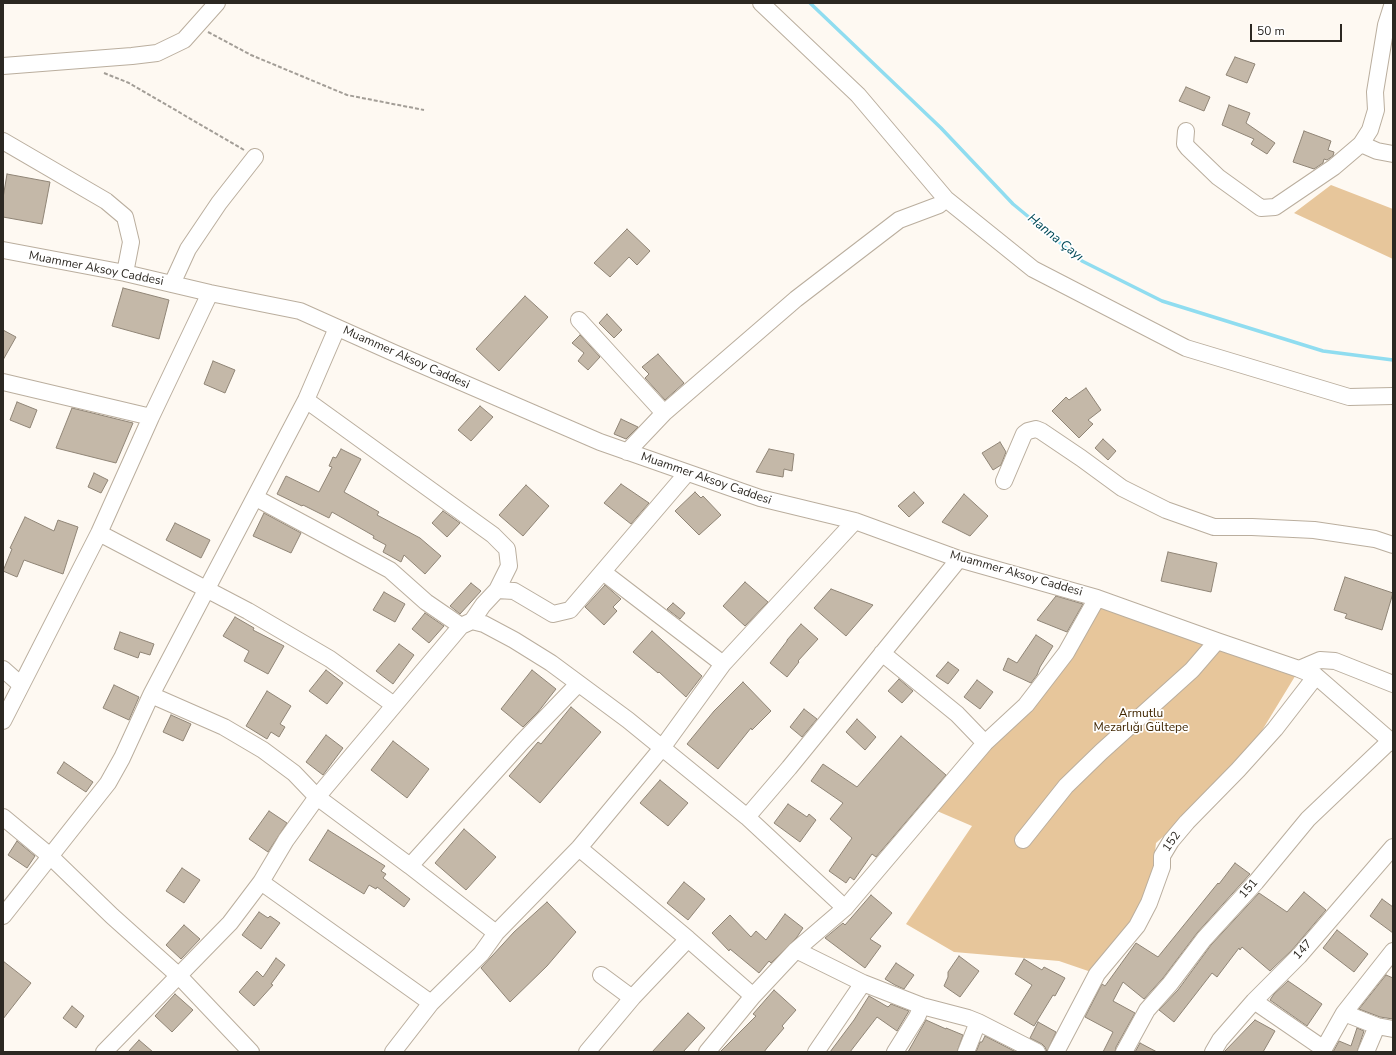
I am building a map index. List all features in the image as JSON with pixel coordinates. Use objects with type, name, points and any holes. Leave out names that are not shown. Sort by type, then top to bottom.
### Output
[{"type":"street","points":[[3,66],[157,53],[184,40],[217,3]]},
{"type":"street","points":[[761,3],[858,95],[946,199],[1033,269],[1186,348],[1349,397],[1393,396]]},
{"type":"street","points":[[1186,132],[1185,144],[1218,177],[1261,208],[1275,207],[1334,167],[1361,144],[1370,130],[1376,110],[1375,92],[1386,24],[1393,3]]},
{"type":"street","points":[[3,141],[106,201],[125,217],[131,242],[125,273]]},
{"type":"street","points":[[1361,144],[1377,151],[1393,154]]},
{"type":"street","points":[[172,284],[188,249],[219,203],[255,157]]},
{"type":"street","points":[[627,452],[664,413],[796,299],[899,220],[939,205],[946,199]]},
{"type":"street","name":"Muammer Aksoy Caddesi","points":[[5,254],[125,273],[210,293],[300,311],[593,439],[627,452],[760,498],[855,521],[959,559],[1097,598],[1299,669],[1316,676],[1392,742]]},
{"type":"street","points":[[3,721],[99,533],[151,417],[210,293]]},
{"type":"street","points":[[579,320],[664,413]]},
{"type":"street","points":[[3,916],[108,783],[122,758],[151,695],[256,498],[306,400],[337,328]]},
{"type":"street","points":[[3,382],[151,417]]},
{"type":"street","points":[[104,1052],[230,923],[261,882],[286,840],[317,797],[394,706],[497,590],[509,566],[507,549],[493,535],[306,400]]},
{"type":"street","points":[[1004,481],[1024,434],[1028,431],[1036,429],[1075,454],[1127,491],[1166,510],[1214,527],[1252,526],[1314,530],[1375,539],[1393,545]]},
{"type":"street","points":[[497,590],[514,591],[554,614],[570,610],[687,473]]},
{"type":"street","points":[[256,498],[390,570],[426,602],[466,624],[484,624],[514,640],[551,663],[623,716],[747,818],[845,908]]},
{"type":"street","points":[[393,1052],[431,1003],[481,954],[496,933],[579,848],[662,748],[723,664],[855,521]]},
{"type":"street","points":[[99,533],[207,588],[330,659],[394,706]]},
{"type":"street","points":[[747,818],[959,559]]},
{"type":"street","points":[[603,572],[723,664]]},
{"type":"street","points":[[707,1052],[753,996],[796,950],[845,908],[985,743],[1026,705],[1066,653],[1097,598]]},
{"type":"street","points":[[1023,840],[1066,786],[1101,752],[1192,670],[1217,641]]},
{"type":"street","points":[[882,653],[956,714],[985,743]]},
{"type":"street","points":[[1299,669],[1320,660],[1335,661],[1393,684]]},
{"type":"street","points":[[3,669],[21,685]]},
{"type":"street","name":"152","points":[[1056,1052],[1097,974],[1137,926],[1149,903],[1162,867],[1162,856],[1171,841],[1187,822],[1238,770],[1275,728],[1316,676]]},
{"type":"street","points":[[410,866],[522,742],[578,684]]},
{"type":"street","points":[[151,695],[224,727],[263,750],[294,773],[317,797],[410,866],[496,933]]},
{"type":"street","name":"151","points":[[1124,1052],[1147,1010],[1170,984],[1204,939],[1256,882],[1308,819],[1392,742]]},
{"type":"street","points":[[3,817],[50,856],[112,916],[179,976],[251,1052]]},
{"type":"street","points":[[579,848],[688,939],[753,996]]},
{"type":"street","name":"147","points":[[1213,1052],[1220,1040],[1254,1000],[1298,956],[1393,848]]},
{"type":"street","points":[[261,882],[431,1003]]},
{"type":"street","points":[[587,1052],[633,997],[688,939]]},
{"type":"street","points":[[796,950],[863,983],[922,1006],[978,1022],[1037,1052]]},
{"type":"street","points":[[1254,1000],[1323,1050],[1344,1013],[1393,951]]},
{"type":"street","points":[[601,975],[633,997]]},
{"type":"street","points":[[816,1052],[863,983]]},
{"type":"street","points":[[895,1052],[918,1018],[922,1006]]},
{"type":"street","points":[[1344,1013],[1377,1026],[1393,1029]]},
{"type":"street","points":[[966,1052],[978,1022]]},
{"type":"street","points":[[1366,1052],[1377,1026]]},
{"type":"path","points":[[196,26],[251,55],[347,95],[424,110]]},
{"type":"path","points":[[102,72],[129,83],[255,157]]},
{"type":"green space","points":[[1331,185],[1393,209],[1393,259],[1294,213]]},
{"type":"green space","name":"Armutlu Mezarlığı Gültepe","points":[[1097,598],[1297,673],[1238,770],[1156,843],[1149,903],[1097,974],[1059,961],[954,952],[906,924],[972,826],[930,808],[1026,705]]},
{"type":"building","points":[[1235,57],[1255,64],[1247,83],[1226,75]]},
{"type":"building","points":[[1186,87],[1210,97],[1204,111],[1179,101]]},
{"type":"building","points":[[1229,105],[1250,113],[1246,123],[1275,143],[1267,154],[1251,144],[1254,139],[1222,125]]},
{"type":"building","points":[[1304,131],[1331,141],[1328,150],[1334,152],[1333,156],[1327,160],[1324,159],[1323,163],[1314,169],[1293,162]]},
{"type":"building","points":[[7,174],[50,182],[42,224],[3,217],[3,198]]},
{"type":"building","points":[[627,229],[650,251],[637,265],[629,257],[610,277],[594,263]]},
{"type":"building","points":[[123,288],[169,300],[159,339],[112,326]]},
{"type":"building","points":[[525,296],[548,317],[499,371],[476,349]]},
{"type":"building","points":[[607,314],[622,330],[614,338],[599,323]]},
{"type":"building","points":[[3,330],[16,337],[3,360]]},
{"type":"building","points":[[580,335],[600,357],[588,370],[578,361],[584,353],[572,343]]},
{"type":"building","points":[[658,354],[684,383],[665,400],[645,378],[649,374],[642,367]]},
{"type":"building","points":[[213,361],[235,370],[225,393],[204,384]]},
{"type":"building","points":[[1086,388],[1101,410],[1088,420],[1093,424],[1079,438],[1052,411],[1066,397],[1069,400]]},
{"type":"building","points":[[17,402],[37,410],[30,428],[10,420]]},
{"type":"building","points":[[480,406],[493,417],[471,441],[458,430]]},
{"type":"building","points":[[72,408],[133,423],[116,463],[56,448]]},
{"type":"building","points":[[621,419],[638,427],[626,439],[614,434]]},
{"type":"building","points":[[1103,439],[1116,451],[1108,460],[1095,448]]},
{"type":"building","points":[[1000,442],[1006,452],[1001,465],[993,470],[982,453]]},
{"type":"building","points":[[341,449],[361,459],[344,492],[379,512],[377,515],[420,538],[441,556],[425,574],[404,555],[401,562],[383,552],[386,545],[373,538],[374,536],[332,512],[329,518],[277,494],[286,476],[319,492],[332,467],[329,466],[333,457],[336,458]]},
{"type":"building","points":[[769,449],[794,454],[792,471],[784,469],[783,477],[756,472]]},
{"type":"building","points":[[94,473],[108,480],[101,493],[88,487]]},
{"type":"building","points":[[621,484],[649,503],[631,524],[604,503]]},
{"type":"building","points":[[526,485],[549,506],[523,536],[499,515]]},
{"type":"building","points":[[695,492],[701,498],[703,496],[721,515],[699,535],[675,511]]},
{"type":"building","points":[[914,492],[924,503],[909,517],[898,506]]},
{"type":"building","points":[[964,494],[988,516],[970,536],[942,522]]},
{"type":"building","points":[[443,511],[460,523],[447,537],[432,523]]},
{"type":"building","points":[[264,513],[301,533],[291,553],[253,536]]},
{"type":"building","points":[[25,517],[54,531],[58,520],[78,527],[63,574],[24,560],[17,577],[3,571],[12,549],[10,548]]},
{"type":"building","points":[[175,523],[210,540],[201,558],[166,540]]},
{"type":"building","points":[[1168,552],[1217,563],[1211,592],[1161,581]]},
{"type":"building","points":[[1345,577],[1393,593],[1382,630],[1345,618],[1347,614],[1334,610]]},
{"type":"building","points":[[745,582],[768,602],[745,626],[723,606]]},
{"type":"building","points":[[471,583],[481,591],[460,614],[450,606]]},
{"type":"building","points":[[605,585],[621,599],[613,607],[617,611],[604,625],[585,607]]},
{"type":"building","points":[[831,589],[873,605],[846,636],[814,608]]},
{"type":"building","points":[[384,592],[405,604],[395,622],[373,610]]},
{"type":"building","points":[[1056,596],[1083,604],[1067,632],[1037,620]]},
{"type":"building","points":[[673,603],[685,613],[680,619],[667,609]]},
{"type":"building","points":[[425,613],[444,626],[429,643],[412,629]]},
{"type":"building","points":[[235,617],[254,628],[253,630],[284,646],[268,674],[244,661],[249,651],[223,636]]},
{"type":"building","points":[[801,624],[818,639],[798,661],[799,662],[787,677],[770,663]]},
{"type":"building","points":[[652,631],[702,676],[686,697],[659,672],[658,673],[633,652]]},
{"type":"building","points":[[120,632],[154,644],[150,655],[140,652],[138,658],[114,649]]},
{"type":"building","points":[[1036,635],[1053,646],[1031,683],[1003,670],[1008,658],[1017,663]]},
{"type":"building","points":[[399,644],[414,655],[393,684],[376,671]]},
{"type":"building","points":[[948,662],[959,670],[948,684],[936,676]]},
{"type":"building","points":[[326,670],[343,683],[327,704],[309,691]]},
{"type":"building","points":[[532,670],[556,689],[538,712],[523,727],[501,709]]},
{"type":"building","points":[[899,679],[913,691],[902,703],[888,691]]},
{"type":"building","points":[[977,680],[993,692],[980,709],[964,697]]},
{"type":"building","points":[[743,682],[771,711],[752,730],[751,728],[718,769],[687,744],[714,711]]},
{"type":"building","points":[[114,685],[139,697],[129,720],[103,708]]},
{"type":"building","points":[[267,691],[291,706],[280,724],[285,727],[279,737],[271,732],[267,739],[246,726]]},
{"type":"building","points":[[571,707],[601,732],[540,803],[509,776],[538,742],[541,744]]},
{"type":"building","points":[[804,709],[817,719],[802,737],[790,727]]},
{"type":"building","points":[[171,715],[191,724],[183,741],[163,732]]},
{"type":"building","points":[[857,719],[876,737],[865,750],[846,732]]},
{"type":"building","points":[[326,735],[343,748],[323,775],[306,762]]},
{"type":"building","points":[[901,736],[946,775],[876,857],[872,854],[854,880],[850,877],[846,883],[829,871],[852,838],[830,819],[843,803],[811,781],[823,764],[857,787]]},
{"type":"building","points":[[393,741],[429,769],[407,798],[371,770]]},
{"type":"building","points":[[64,762],[93,782],[86,792],[57,773]]},
{"type":"building","points":[[660,780],[688,803],[668,826],[640,803]]},
{"type":"building","points":[[788,804],[807,817],[809,814],[816,820],[800,842],[774,823]]},
{"type":"building","points":[[269,811],[287,823],[268,852],[249,839]]},
{"type":"building","points":[[464,829],[496,857],[466,890],[435,863]]},
{"type":"building","points":[[328,830],[385,866],[381,871],[386,874],[383,878],[410,899],[404,907],[377,887],[376,889],[369,885],[364,894],[309,860]]},
{"type":"building","points":[[17,841],[35,856],[27,868],[8,855]]},
{"type":"building","points":[[1235,863],[1250,874],[1197,933],[1163,978],[1144,999],[1123,982],[1113,1001],[1135,1013],[1116,1047],[1115,1052],[1103,1052],[1113,1032],[1085,1017],[1102,984],[1105,986],[1136,943],[1158,957]]},
{"type":"building","points":[[182,868],[200,880],[184,903],[166,891]]},
{"type":"building","points":[[684,882],[705,899],[688,920],[667,903]]},
{"type":"building","points":[[1304,892],[1326,910],[1292,950],[1270,971],[1242,947],[1240,950],[1239,948],[1217,977],[1212,973],[1174,1022],[1159,1010],[1178,990],[1211,945],[1259,893],[1287,912]]},
{"type":"building","points":[[871,895],[892,913],[870,939],[881,946],[865,968],[825,938],[843,923],[845,925]]},
{"type":"building","points":[[1382,899],[1393,907],[1393,933],[1370,916]]},
{"type":"building","points":[[547,902],[576,932],[547,966],[510,1002],[481,968],[514,932]]},
{"type":"building","points":[[259,912],[268,918],[270,916],[280,923],[261,949],[242,935]]},
{"type":"building","points":[[785,914],[803,928],[797,937],[771,963],[769,961],[759,973],[730,949],[729,951],[712,933],[730,915],[751,937],[756,931],[766,940]]},
{"type":"building","points":[[184,925],[200,939],[181,959],[166,945]]},
{"type":"building","points":[[1337,930],[1368,954],[1354,972],[1323,948]]},
{"type":"building","points":[[959,956],[979,971],[960,997],[944,986],[948,977],[948,972]]},
{"type":"building","points":[[276,958],[285,965],[271,984],[273,985],[254,1006],[239,992],[257,971],[263,977]]},
{"type":"building","points":[[1024,959],[1042,970],[1044,967],[1065,978],[1055,996],[1053,995],[1034,1026],[1014,1014],[1032,985],[1015,974]]},
{"type":"building","points":[[3,961],[31,983],[3,1019]]},
{"type":"building","points":[[896,963],[914,975],[904,989],[885,979]]},
{"type":"building","points":[[1386,975],[1393,978],[1393,1019],[1380,1017],[1359,1009]]},
{"type":"building","points":[[1288,981],[1322,1004],[1307,1026],[1270,1000],[1274,994]]},
{"type":"building","points":[[774,990],[796,1010],[782,1026],[784,1028],[764,1052],[720,1052],[756,1016],[753,1014]]},
{"type":"building","points":[[175,994],[193,1010],[172,1032],[155,1016]]},
{"type":"building","points":[[869,996],[888,1007],[891,1004],[909,1011],[897,1031],[877,1017],[850,1052],[830,1052],[854,1020]]},
{"type":"building","points":[[72,1006],[84,1016],[76,1028],[63,1018]]},
{"type":"building","points":[[688,1013],[705,1028],[683,1052],[652,1052]]},
{"type":"building","points":[[926,1020],[963,1035],[957,1052],[908,1052]]},
{"type":"building","points":[[1255,1020],[1275,1031],[1263,1052],[1224,1052]]},
{"type":"building","points":[[1038,1022],[1056,1032],[1047,1052],[1042,1044],[1030,1038]]},
{"type":"building","points":[[1357,1028],[1364,1031],[1357,1052],[1333,1052],[1339,1041],[1351,1046]]},
{"type":"building","points":[[985,1036],[1016,1052],[976,1052],[980,1042],[982,1042]]},
{"type":"building","points":[[139,1040],[153,1052],[128,1052]]},
{"type":"building","points":[[1140,1043],[1157,1052],[1135,1052]]},
{"type":"waterway","name":"Hanna Çayı","points":[[810,3],[941,128],[1013,204],[1082,261],[1162,301],[1323,351],[1393,360]]}]
